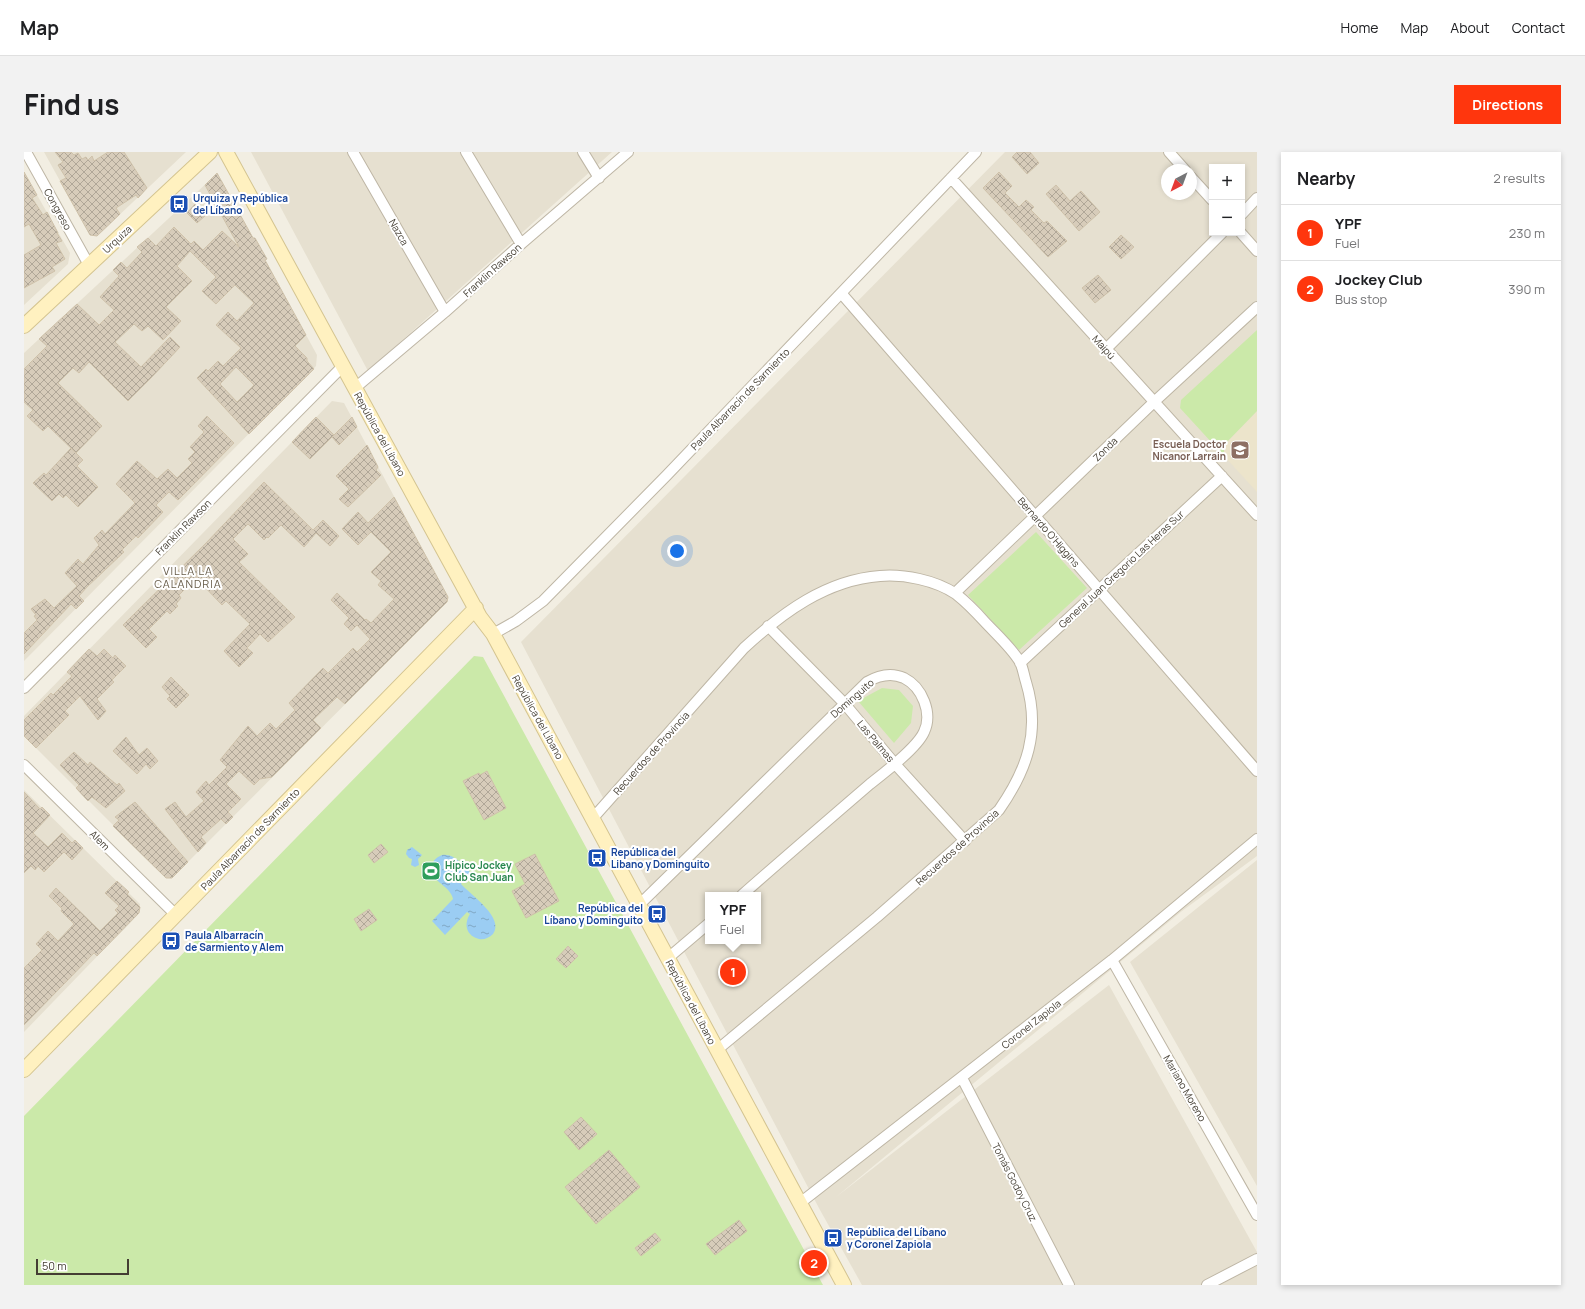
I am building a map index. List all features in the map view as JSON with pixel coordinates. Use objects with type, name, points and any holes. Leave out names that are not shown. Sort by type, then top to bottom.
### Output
[{"type":"main road","name":"Urquiza","points":[[24,326],[210,152]]},
{"type":"main road","name":"República del Líbano","points":[[226,152],[476,608],[493,634],[594,818],[639,905],[844,1285]]},
{"type":"main road","name":"Paula Albarracín de Sarmiento","points":[[24,1070],[476,608]]},
{"type":"street","name":"Congreso","points":[[26,152],[89,265]]},
{"type":"street","name":"Nazca","points":[[353,152],[445,312]]},
{"type":"street","points":[[466,152],[521,244]]},
{"type":"street","points":[[583,152],[599,178]]},
{"type":"street","name":"Franklin Rawson","points":[[355,388],[445,312],[628,152]]},
{"type":"street","name":"Paula Albarracín de Sarmiento","points":[[493,634],[516,621],[543,601],[667,475],[976,152]]},
{"type":"street","points":[[1169,152],[1180,164]]},
{"type":"street","name":"Maipú","points":[[952,178],[1257,515]]},
{"type":"street","points":[[1197,184],[1209,197]]},
{"type":"street","points":[[1245,211],[1257,198]]},
{"type":"street","points":[[1106,348],[1219,236]]},
{"type":"street","points":[[1244,236],[1257,251]]},
{"type":"street","name":"Bernardo O'Higgins","points":[[841,293],[1257,771]]},
{"type":"street","name":"Zonda","points":[[954,593],[1154,402],[1257,307]]},
{"type":"street","name":"Franklin Rawson","points":[[24,688],[343,366]]},
{"type":"street","name":"General Juan Gregorio Las Heras Sur","points":[[1020,663],[1222,476]]},
{"type":"street","name":"Recuerdos de Provincia","points":[[594,818],[744,648],[768,626],[801,603],[818,594],[855,580],[880,576],[905,576],[930,582],[954,593],[970,606],[1008,646],[1020,663],[1030,696],[1033,730],[1026,759],[1013,790],[999,810],[877,917],[717,1050]]},
{"type":"street","name":"Las Palmas","points":[[768,626],[844,703],[894,764],[965,841]]},
{"type":"street","name":"Dominguito","points":[[639,905],[867,682],[880,675],[897,675],[911,682],[920,692],[926,707],[927,720],[925,731],[920,739],[894,764],[745,892]]},
{"type":"street","name":"Alem","points":[[24,765],[176,915]]},
{"type":"street","name":"Coronel Zapiola","points":[[800,1203],[1112,960],[1257,839]]},
{"type":"street","points":[[668,958],[705,927]]},
{"type":"street","name":"Mariano Moreno","points":[[1112,960],[1257,1215]]},
{"type":"street","name":"Tomás Godoy Cruz","points":[[962,1078],[1068,1285]]},
{"type":"street","points":[[1207,1285],[1257,1259]]},
{"type":"shaded area","points":[[44,152],[186,152],[97,236],[90,235]]},
{"type":"shaded area","points":[[251,152],[612,152],[368,371]]},
{"type":"shaded area","points":[[1005,152],[1257,152],[1257,856],[1182,911],[836,1197],[1109,985],[1257,1252],[1257,1285],[862,1285],[820,1210],[521,642]]},
{"type":"shaded area","points":[[24,172],[70,253],[68,264],[24,305]]},
{"type":"shaded area","points":[[211,179],[222,181],[317,355],[316,366],[24,661],[24,353]]},
{"type":"shaded area","points":[[332,401],[344,403],[448,597],[447,602],[172,878],[166,878],[24,736],[24,716]]},
{"type":"shaded area","name":"Escuela Doctor Nicanor Larrain","points":[[1257,411],[1257,492],[1224,456],[1224,445]]},
{"type":"shaded area","points":[[24,790],[140,904],[139,913],[24,1032]]},
{"type":"shaded area","points":[[1257,860],[1257,1186],[1130,962]]},
{"type":"green space","points":[[1257,330],[1257,411],[1224,445],[1224,456],[1180,408],[1181,400]]},
{"type":"green space","points":[[1036,532],[1087,588],[1019,650],[968,595]]},
{"type":"green space","name":"Hípico Jockey Club San Juan","points":[[474,656],[483,657],[823,1285],[24,1285],[24,1116]]},
{"type":"green space","points":[[882,688],[899,690],[913,706],[911,723],[894,743],[858,701]]},
{"type":"water","points":[[412,847],[422,855],[418,859],[419,865],[415,867],[411,865],[412,859],[406,854],[407,850]]},
{"type":"water","points":[[442,855],[455,858],[473,875],[466,883],[462,882],[461,884],[479,900],[491,914],[495,928],[493,934],[488,938],[475,938],[469,933],[467,930],[467,922],[470,914],[467,912],[445,935],[432,921],[453,899],[448,890],[432,874],[431,869],[436,858]]},
{"type":"building","points":[[55,152],[71,152],[74,155],[78,153],[82,159],[86,157],[88,160],[92,156],[94,161],[108,152],[124,152],[147,188],[138,198],[136,195],[116,208],[120,214],[97,236],[90,235],[60,181],[66,178],[58,165],[63,162]]},
{"type":"building","points":[[1017,152],[1030,152],[1039,163],[1027,174],[1012,157]]},
{"type":"building","points":[[24,172],[37,195],[32,198],[43,215],[47,212],[62,241],[56,243],[65,259],[52,267],[55,271],[24,288],[24,255],[41,245],[29,224],[24,227]]},
{"type":"building","points":[[999,172],[1012,186],[1005,193],[1019,207],[1026,200],[1034,207],[1031,210],[1044,223],[1047,221],[1067,241],[1048,257],[983,188]]},
{"type":"building","points":[[217,173],[253,238],[255,238],[267,259],[265,260],[306,335],[295,346],[307,358],[307,361],[314,369],[249,434],[197,378],[206,369],[208,371],[218,361],[223,366],[241,348],[216,325],[228,312],[237,321],[254,303],[235,285],[216,304],[202,291],[216,277],[190,251],[177,266],[192,281],[166,307],[181,321],[163,340],[148,326],[142,331],[134,324],[115,342],[141,367],[170,337],[180,347],[128,401],[89,362],[79,373],[73,368],[58,383],[102,426],[76,453],[48,426],[43,431],[27,416],[33,410],[24,402],[24,369],[47,346],[39,339],[77,304],[99,325],[114,310],[100,297],[119,276],[113,270],[121,262],[127,268],[142,252],[137,247],[148,238],[156,246],[174,227],[191,244],[194,241],[203,250],[222,231],[239,247],[205,185]],"holes":[[[236,367],[254,385],[237,402],[220,384]]]},
{"type":"building","points":[[1056,185],[1070,201],[1081,191],[1100,212],[1079,231],[1046,194]]},
{"type":"building","points":[[195,204],[206,215],[197,223],[187,213]]},
{"type":"building","points":[[1121,235],[1134,247],[1121,259],[1109,247]]},
{"type":"building","points":[[1098,275],[1111,290],[1095,303],[1082,288]]},
{"type":"building","points":[[207,416],[234,443],[178,500],[169,492],[156,505],[163,512],[138,538],[136,536],[122,550],[124,552],[79,596],[84,601],[76,609],[71,604],[24,654],[24,633],[37,620],[34,616],[36,615],[31,609],[45,599],[54,608],[77,586],[65,573],[78,559],[83,564],[99,545],[94,538],[102,530],[105,534],[135,503],[116,484],[137,461],[157,479],[168,469],[177,478],[192,463],[188,459],[195,452],[190,447],[204,432],[198,426]]},
{"type":"building","points":[[316,417],[334,435],[310,459],[292,442]]},
{"type":"building","points":[[352,417],[357,427],[339,445],[332,437]]},
{"type":"building","points":[[367,445],[378,467],[376,470],[381,475],[348,507],[339,499],[349,489],[336,476]]},
{"type":"building","points":[[71,448],[83,460],[77,466],[98,487],[78,507],[66,495],[63,498],[59,494],[52,501],[33,483],[44,473],[46,475]]},
{"type":"building","points":[[264,482],[313,530],[323,520],[339,536],[330,546],[316,533],[304,547],[281,525],[264,540],[248,524],[233,539],[248,554],[239,562],[295,617],[268,642],[260,634],[247,648],[253,653],[239,667],[224,651],[250,624],[226,601],[222,605],[199,581],[197,583],[194,580],[179,595],[181,598],[176,604],[178,606],[170,614],[167,611],[149,629],[157,637],[146,648],[123,625],[206,543]]},
{"type":"building","points":[[394,497],[448,597],[447,602],[345,704],[337,697],[313,720],[321,728],[272,777],[260,779],[254,785],[239,771],[226,784],[241,799],[228,812],[233,817],[226,824],[221,819],[201,837],[206,843],[198,852],[165,809],[175,802],[186,817],[204,801],[196,792],[206,781],[209,785],[227,767],[220,760],[248,726],[257,736],[270,723],[276,729],[295,710],[289,703],[323,668],[328,673],[353,648],[357,652],[370,639],[357,625],[351,631],[344,624],[349,618],[331,600],[337,593],[365,620],[366,619],[371,623],[394,599],[378,585],[381,581],[371,572],[391,552],[371,532],[358,545],[342,529],[358,512],[368,523]]},
{"type":"building","points":[[89,649],[97,656],[104,649],[113,658],[115,655],[126,666],[112,680],[114,682],[97,699],[106,711],[98,720],[80,696],[65,711],[69,715],[36,748],[24,736],[24,720],[51,693],[53,695],[72,676],[67,672]]},
{"type":"building","points":[[171,677],[189,695],[176,708],[167,699],[170,696],[162,687]]},
{"type":"building","points":[[126,737],[139,755],[147,748],[158,761],[150,769],[146,764],[137,774],[113,751]]},
{"type":"building","points":[[74,752],[88,765],[90,762],[117,785],[119,783],[125,791],[106,808],[92,797],[88,801],[76,788],[79,785],[60,765]]},
{"type":"building","points":[[487,771],[506,808],[484,820],[463,781],[479,773],[480,775]]},
{"type":"building","points":[[24,792],[40,809],[42,807],[50,815],[33,833],[48,847],[62,833],[72,843],[75,840],[83,848],[72,860],[64,852],[44,872],[38,866],[35,870],[31,866],[24,873]]},
{"type":"building","points":[[135,802],[188,862],[172,878],[166,878],[113,826],[119,820],[115,817]]},
{"type":"building","points":[[381,844],[388,852],[374,863],[368,855]]},
{"type":"building","points":[[535,854],[559,901],[526,918],[512,891],[525,884],[515,864]]},
{"type":"building","points":[[117,881],[129,892],[127,894],[140,907],[139,913],[97,956],[94,953],[24,1025],[24,968],[42,950],[36,944],[48,931],[58,941],[74,924],[49,896],[56,888],[100,931],[118,913],[115,910],[119,906],[105,893]]},
{"type":"building","points":[[369,909],[377,920],[361,931],[354,919]]},
{"type":"building","points":[[568,946],[578,956],[566,968],[556,959]]},
{"type":"building","points":[[581,1117],[597,1134],[579,1150],[564,1132]]},
{"type":"building","points":[[609,1150],[640,1187],[596,1224],[565,1187]]},
{"type":"building","points":[[739,1220],[747,1231],[715,1255],[706,1244]]},
{"type":"building","points":[[655,1233],[661,1240],[641,1256],[635,1248]]},
{"type":"place","name":"Urquiza y República del Líbano","points":[[179,204]]},
{"type":"place","name":"Escuela Doctor Nicanor Larrain","points":[[1240,450]]},
{"type":"place","name":"República del Libano y Dominguito","points":[[597,858]]},
{"type":"place","name":"Hípico Jockey Club San Juan","points":[[431,871]]},
{"type":"place","name":"República del Líbano y Dominguito","points":[[657,914]]},
{"type":"place","name":"Paula Albarracín de Sarmiento y Alem","points":[[171,941]]},
{"type":"place","name":"YPF","points":[[733,972]]},
{"type":"place","name":"República del Líbano y Coronel Zapiola","points":[[833,1238]]},
{"type":"place","name":"Jockey Club","points":[[814,1263]]},
{"type":"district","name":"VILLA LA CALANDRIA","points":[[188,577]]}]
